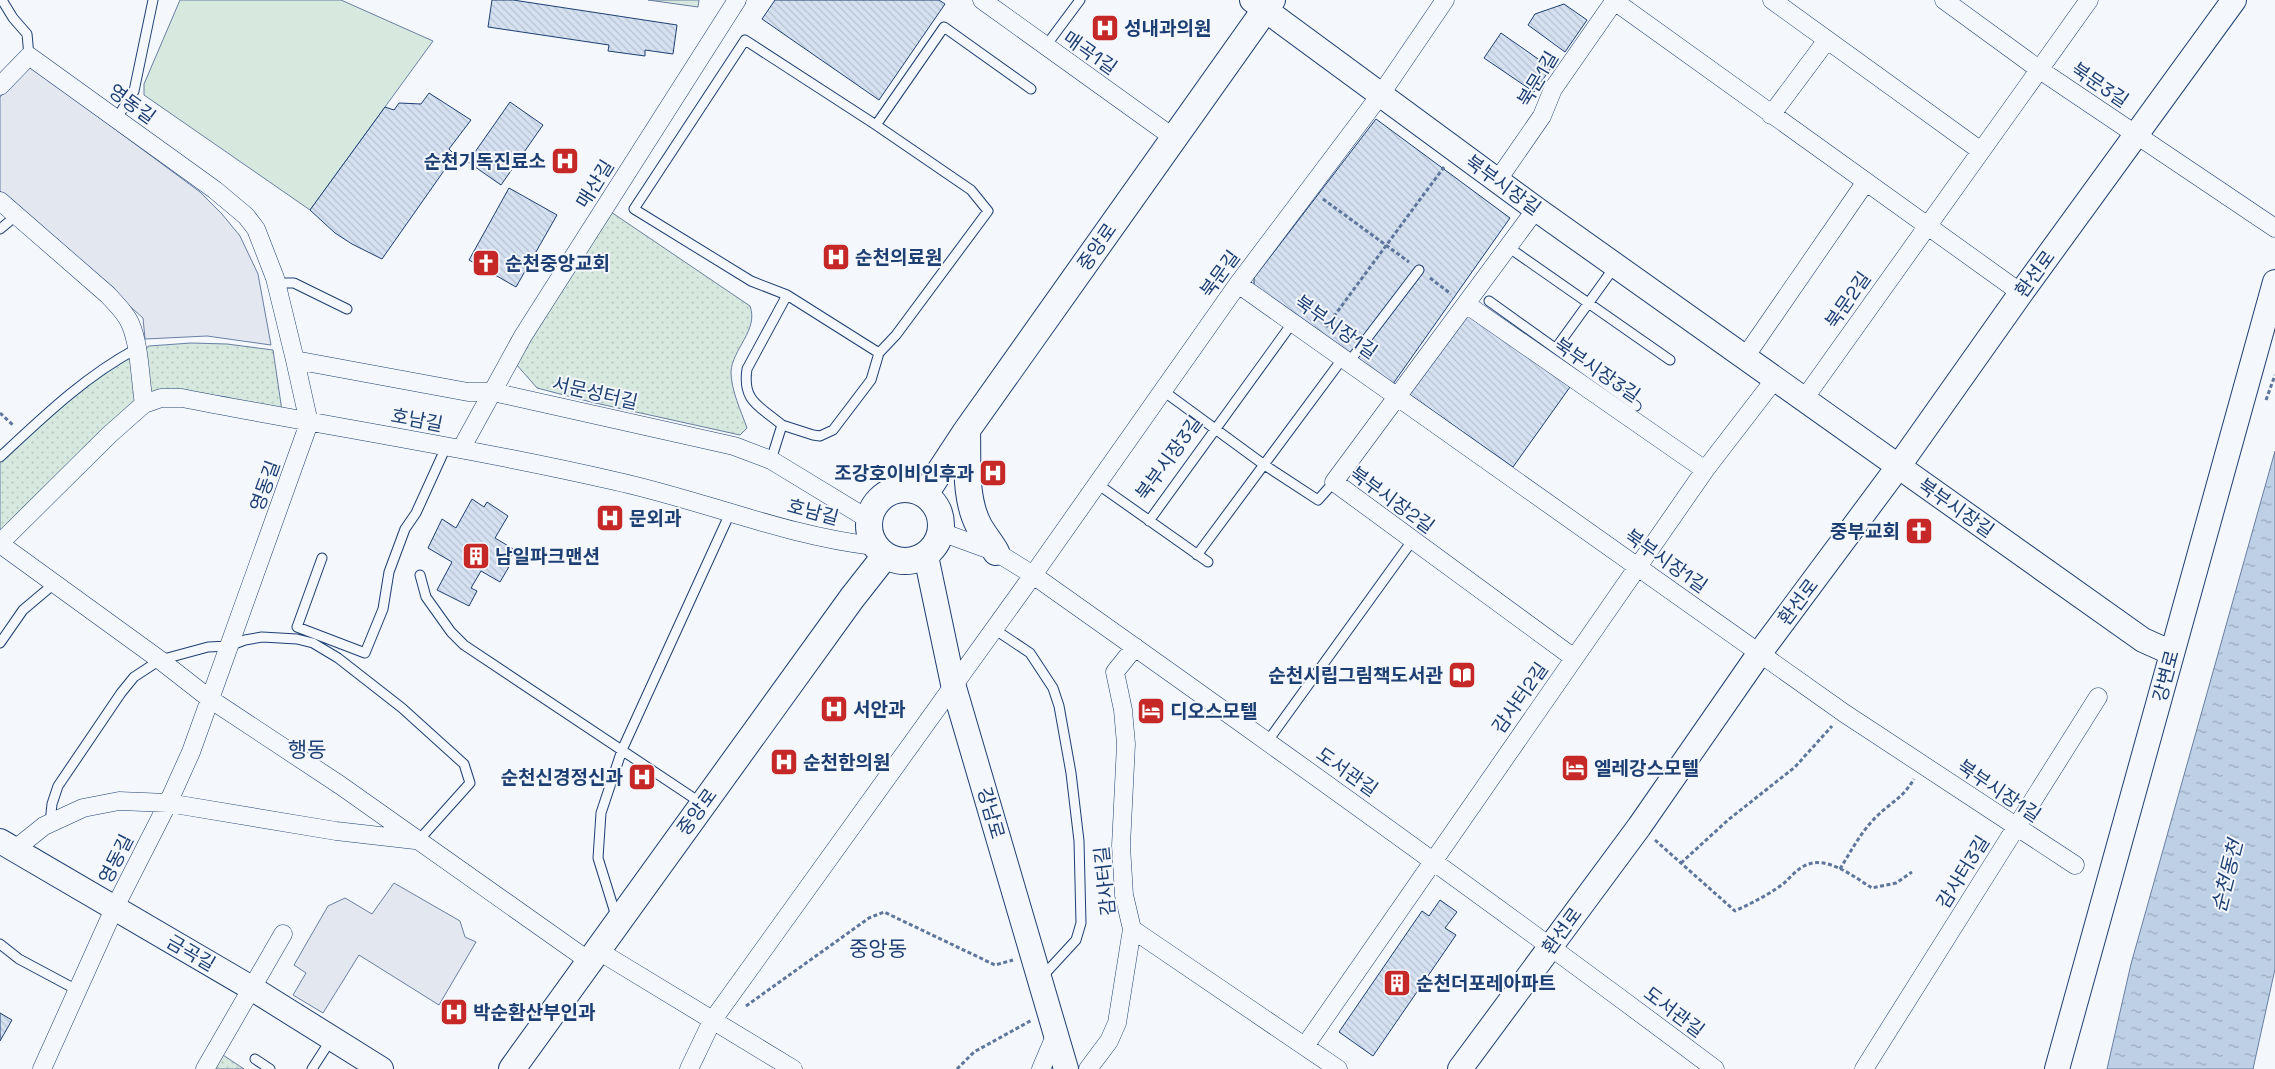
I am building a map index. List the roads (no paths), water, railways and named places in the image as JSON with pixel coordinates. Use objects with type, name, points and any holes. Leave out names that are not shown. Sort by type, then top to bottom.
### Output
[{"type":"main road","name":"중앙로","points":[[925,494],[967,430],[1174,138],[1263,4]]},
{"type":"main road","points":[[967,430],[968,488],[978,525],[996,552]]},
{"type":"main road","points":[[897,489],[911,489],[925,494],[935,504],[941,518],[941,532],[936,545],[926,556],[912,561],[898,561],[879,551],[869,533],[868,519],[874,505],[884,495],[897,489]]},
{"type":"main road","name":"중앙로","points":[[512,1069],[703,804],[879,551]]},
{"type":"street","name":"매산길","points":[[453,448],[493,392],[522,336],[737,0]]},
{"type":"street","name":"매곡1길","points":[[982,0],[1174,138]]},
{"type":"street","name":"북문길","points":[[690,1069],[712,1021],[1033,575],[1238,284],[1381,94],[1445,0]]},
{"type":"street","points":[[1614,0],[1865,183],[2021,293]]},
{"type":"street","name":"북문1길","points":[[1497,181],[1542,116],[1553,89],[1614,0]]},
{"type":"street","points":[[1772,0],[1981,151]]},
{"type":"street","name":"북문3길","points":[[1944,0],[2040,70],[2136,135]]},
{"type":"street","name":"북문3길","points":[[2040,70],[2089,0]]},
{"type":"street","name":"환선로","points":[[1460,1069],[1639,827],[1759,654],[1898,468],[2021,293],[2234,0]]},
{"type":"street","name":"북부시장길","points":[[1263,4],[1497,181],[1898,468],[2143,640],[2172,653]]},
{"type":"street","points":[[1771,115],[1827,40]]},
{"type":"street","points":[[0,86],[29,56]]},
{"type":"street","name":"영동길","points":[[29,56],[215,190],[246,216],[256,229],[276,283],[309,423],[191,752],[168,803],[114,908],[42,1069]]},
{"type":"street","name":"북문2길","points":[[1804,399],[2040,70]]},
{"type":"street","points":[[2136,135],[2275,228]]},
{"type":"street","points":[[1745,357],[1865,183]]},
{"type":"street","points":[[0,202],[108,295],[130,324],[136,349],[144,404]]},
{"type":"street","points":[[1334,482],[1536,209]]},
{"type":"street","name":"강변로","points":[[2056,1069],[2275,282]]},
{"type":"street","name":"북부시장1길","points":[[1238,284],[1844,714],[2075,866]]},
{"type":"street","name":"북부시장3길","points":[[1466,304],[1705,470]]},
{"type":"street","name":"서문성터길","points":[[295,360],[468,392],[493,392],[734,446],[771,460],[868,519]]},
{"type":"street","name":"감사터2길","points":[[1305,1046],[1705,470],[1775,379]]},
{"type":"street","name":"호남길","points":[[0,544],[109,435],[144,404],[161,398],[182,398],[309,423],[453,448],[617,481],[834,541],[879,551]]},
{"type":"street","name":"북부시장2길","points":[[1334,482],[1574,658]]},
{"type":"street","name":"도서관길","points":[[941,532],[996,552],[1033,575],[1552,946],[1715,1069]]},
{"type":"street","points":[[0,544],[160,660],[210,699],[332,780],[418,841],[592,956],[712,1021],[793,1069]]},
{"type":"street","name":"강남로","points":[[926,556],[953,684],[1040,980],[1047,1011],[1066,1069]]},
{"type":"street","name":"감사터길","points":[[1135,647],[1114,672],[1122,710],[1126,744],[1121,846],[1124,895],[1132,929],[1338,1069]]},
{"type":"street","name":"감사터3길","points":[[1864,1069],[2098,697]]},
{"type":"street","points":[[7,846],[50,823],[84,808],[119,801],[168,803],[336,831],[418,841]]},
{"type":"street","name":"금곡길","points":[[7,846],[253,989],[381,1069]]},
{"type":"street","points":[[1088,1069],[1109,1041],[1117,1023],[1132,929]]},
{"type":"street","points":[[205,1069],[253,989],[283,934]]},
{"type":"street","points":[[1041,1069],[1055,1036]]},
{"type":"lane","points":[[2,0],[13,18],[27,34],[29,56]]},
{"type":"lane","points":[[117,118],[134,91],[153,0]]},
{"type":"lane","points":[[1045,47],[1080,0]]},
{"type":"lane","points":[[876,125],[944,27],[1031,89]]},
{"type":"lane","points":[[787,295],[747,369],[745,382],[748,396],[782,425],[813,436],[820,436],[833,430],[871,380],[880,353],[896,335],[988,211],[971,190],[876,125],[745,40],[634,209],[751,281],[787,295],[880,353]]},
{"type":"lane","points":[[0,229],[17,215]]},
{"type":"lane","points":[[1508,247],[1670,360]]},
{"type":"lane","points":[[1556,348],[1616,265]]},
{"type":"lane","points":[[1197,555],[1263,464],[1419,270]]},
{"type":"lane","points":[[276,283],[294,283],[346,309]]},
{"type":"lane","points":[[1489,301],[1636,406]]},
{"type":"lane","name":"북부시장3길","points":[[1149,521],[1293,322]]},
{"type":"lane","points":[[0,457],[70,392],[110,363],[136,349]]},
{"type":"lane","name":"북부시장2길","points":[[1162,390],[1263,464],[1318,500],[1334,482]]},
{"type":"lane","points":[[771,460],[782,425]]},
{"type":"lane","points":[[322,558],[297,626],[366,653],[383,609],[389,572],[405,529],[453,448]]},
{"type":"lane","name":"북부시장3길","points":[[1096,483],[1208,562]]},
{"type":"lane","points":[[618,920],[598,858],[601,813],[622,750],[731,511]]},
{"type":"lane","points":[[1267,742],[1412,541]]},
{"type":"lane","points":[[420,575],[426,597],[451,632],[464,645],[703,804]]},
{"type":"lane","points":[[0,643],[23,610],[55,583]]},
{"type":"lane","name":"감사터길","points":[[994,629],[1030,653],[1053,688],[1059,706],[1071,773],[1079,841],[1081,922],[1076,940],[1040,980]]},
{"type":"lane","points":[[50,823],[52,804],[58,786],[130,682],[160,660],[208,647],[229,646],[245,640],[262,637],[297,638],[313,643],[338,658],[402,708],[464,764],[470,783],[418,841]]},
{"type":"lane","points":[[0,944],[19,960],[77,990]]},
{"type":"lane","points":[[312,1069],[332,1038]]},
{"type":"lane","points":[[255,1060],[270,1069]]},
{"type":"water","name":"순천동천","points":[[2275,451],[2275,969],[2253,1069],[2107,1069],[2131,964]]},
{"type":"place","name":"성내과의원","points":[[1105,28]]},
{"type":"place","name":"순천기독진료소","points":[[565,161]]},
{"type":"place","name":"순천의료원","points":[[836,257]]},
{"type":"place","name":"순천중앙교회","points":[[486,263]]},
{"type":"place","name":"조강호이비인후과","points":[[993,473]]},
{"type":"place","name":"문외과","points":[[610,518]]},
{"type":"place","name":"중부교회","points":[[1919,531]]},
{"type":"place","name":"남일파크맨션","points":[[476,556]]},
{"type":"place","name":"순천시립그림책도서관","points":[[1462,675]]},
{"type":"place","name":"서안과","points":[[834,709]]},
{"type":"place","name":"디오스모텔","points":[[1151,711]]},
{"type":"place","name":"순천한의원","points":[[784,762]]},
{"type":"place","name":"엘레강스모텔","points":[[1575,768]]},
{"type":"place","name":"순천신경정신과","points":[[642,777]]},
{"type":"place","name":"순천더포레아파트","points":[[1397,983]]},
{"type":"place","name":"박순환산부인과","points":[[454,1012]]},
{"type":"district","name":"행동","points":[[307,749]]},
{"type":"district","name":"중앙동","points":[[878,948]]}]
